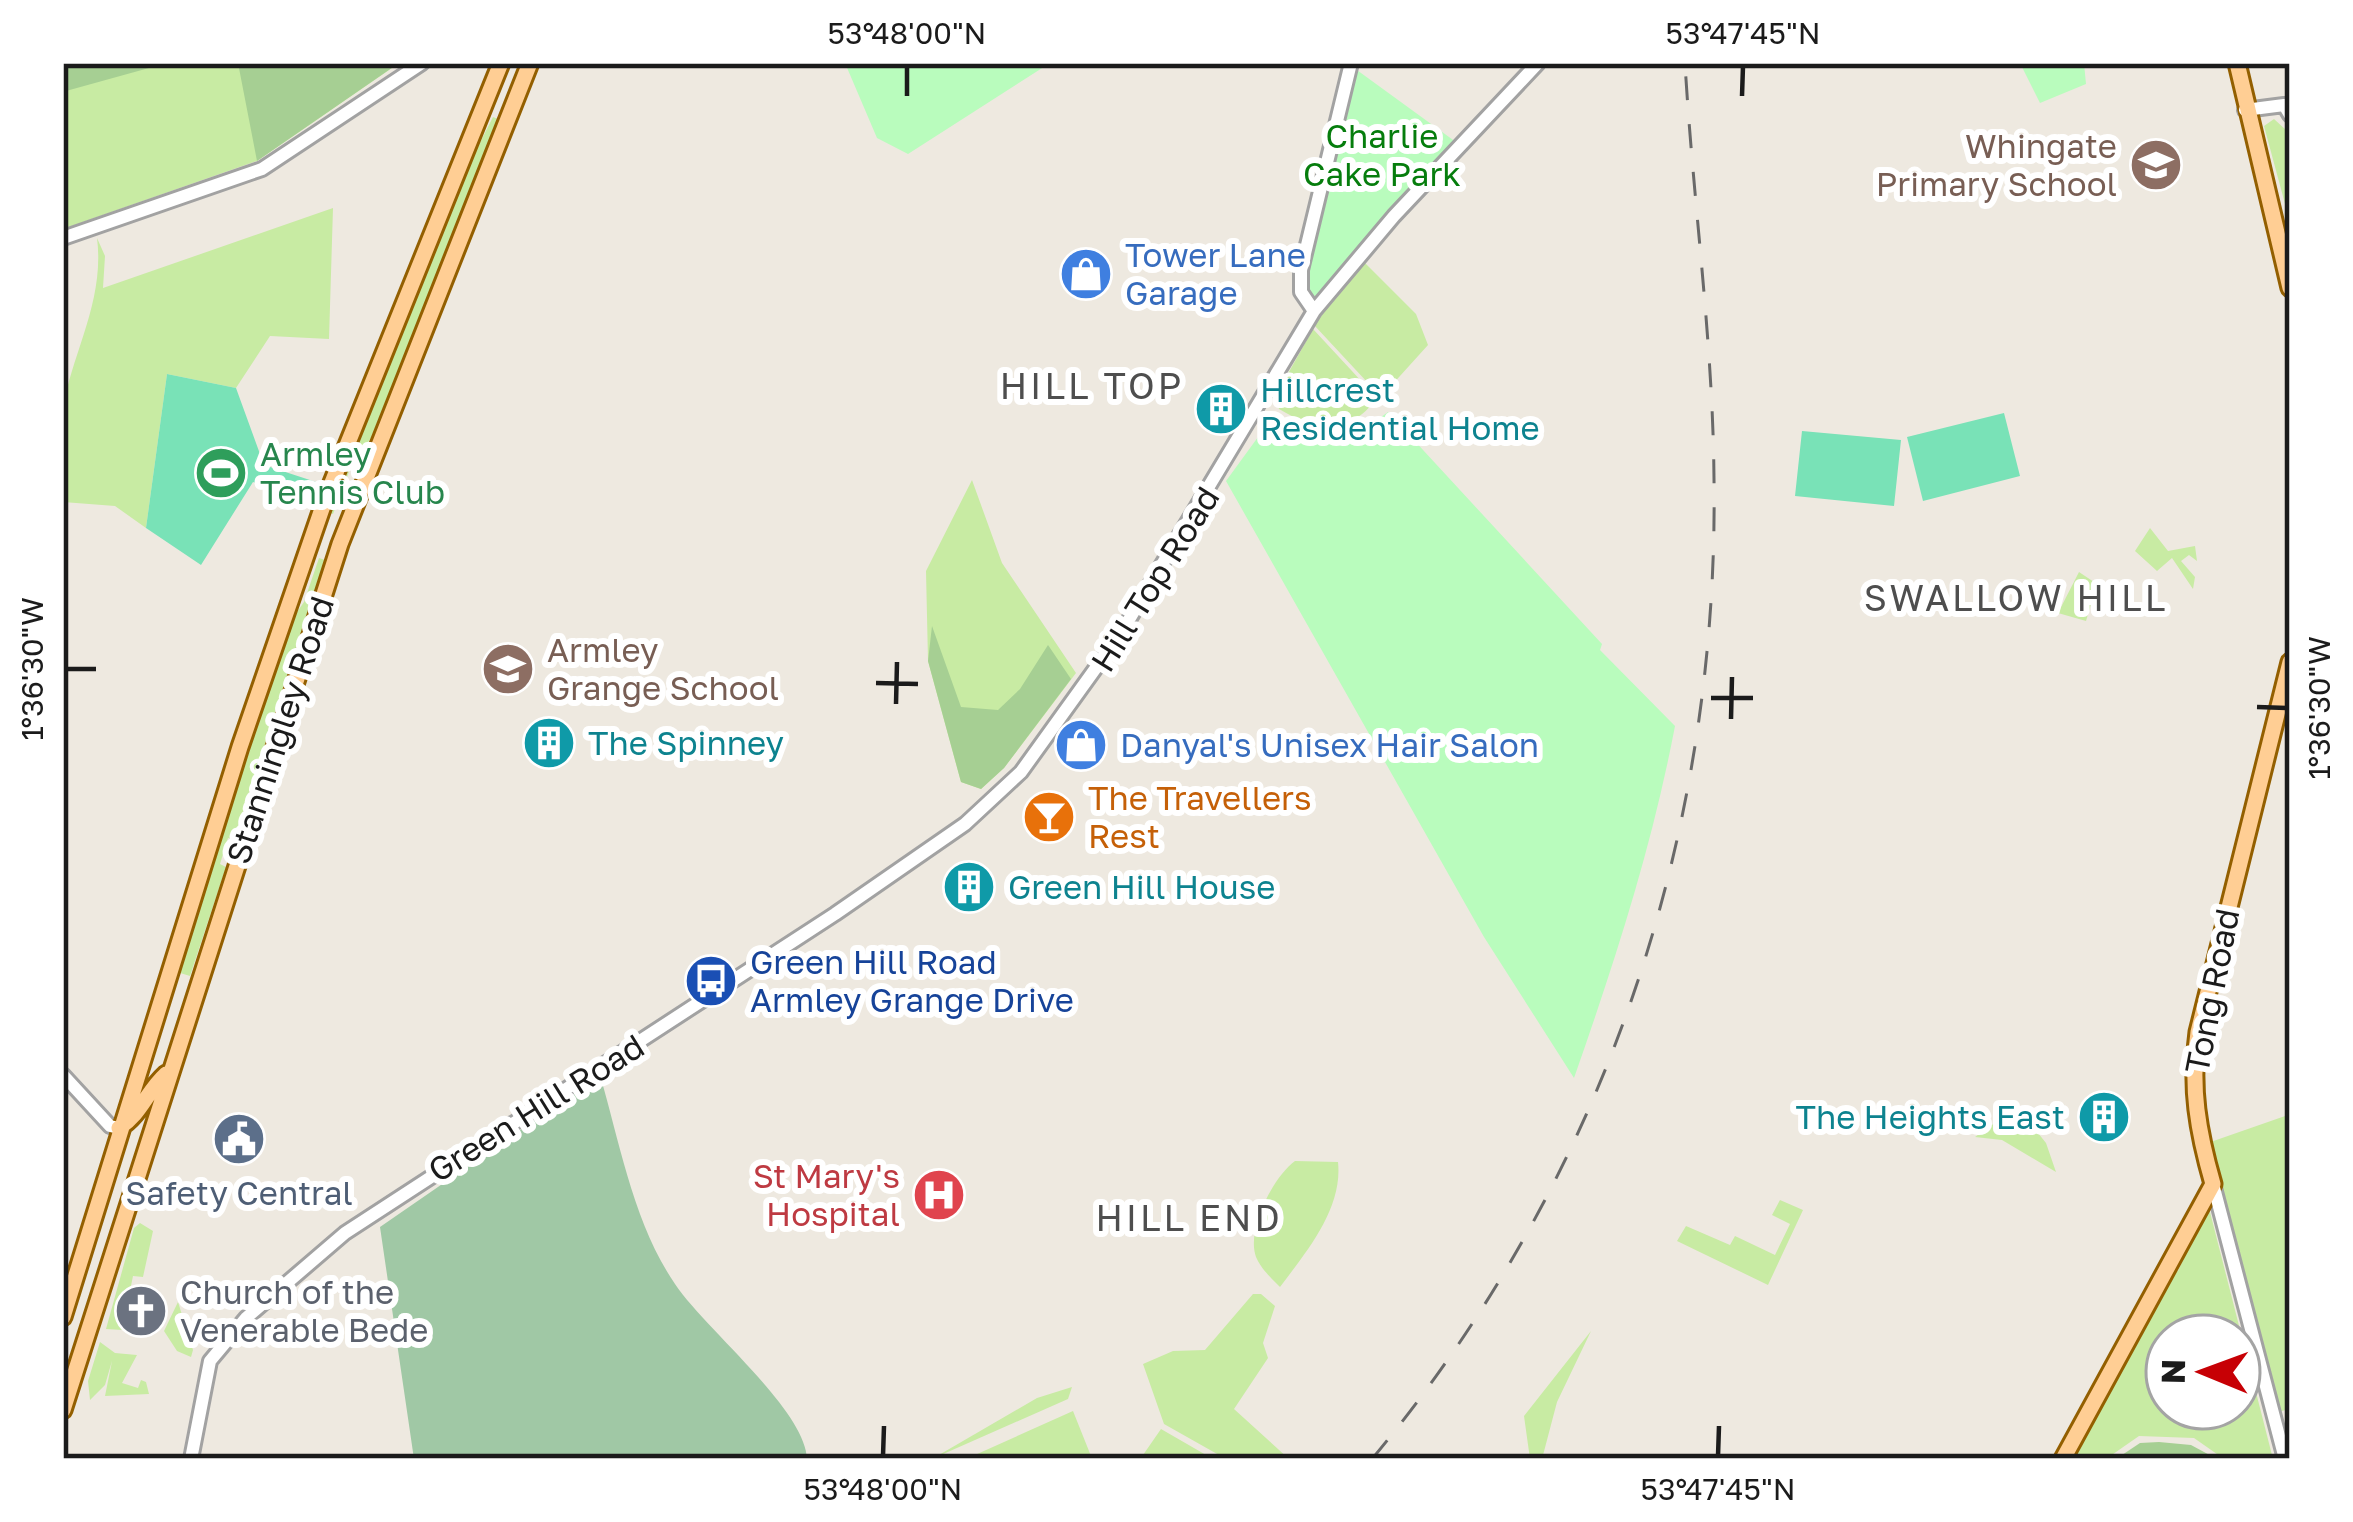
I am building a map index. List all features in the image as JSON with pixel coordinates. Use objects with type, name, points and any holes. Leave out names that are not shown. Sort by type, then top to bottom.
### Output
[{"type":"main road","name":"Stanningley Road","points":[[63,1317],[119,1128],[287,612],[501,63]]},
{"type":"main road","name":"Stanningley Road","points":[[63,1410],[341,528],[370,468],[530,63]]},
{"type":"main road","points":[[2237,63],[2290,288]]},
{"type":"main road","points":[[457,170],[475,152],[490,112],[510,115]]},
{"type":"main road","points":[[315,543],[328,546],[341,528]]},
{"type":"main road","name":"Tong Road","points":[[2213,1184],[2195,1111],[2192,1076],[2198,1033],[2290,662]]},
{"type":"main road","points":[[157,1018],[174,1004],[191,1006]]},
{"type":"main road","points":[[140,1161],[119,1128],[140,1115],[149,1090],[168,1072]]},
{"type":"main road","points":[[2062,1459],[2213,1184]]},
{"type":"street","points":[[63,238],[262,170],[422,63]]},
{"type":"street","points":[[1314,311],[1301,292],[1301,270],[1351,63]]},
{"type":"street","name":"Hill Top Road","points":[[965,824],[1021,772],[1084,691],[1192,522],[1314,311],[1394,215],[1538,63]]},
{"type":"street","points":[[2245,110],[2284,105],[2290,115]]},
{"type":"street","name":"Green Hill Road","points":[[191,1459],[210,1361],[246,1318],[345,1233],[965,824]]},
{"type":"street","points":[[63,1075],[110,1126],[119,1128]]},
{"type":"street","name":"Tong Road","points":[[2213,1184],[2285,1459]]},
{"type":"green space","points":[[63,63],[399,63],[257,161],[63,229]]},
{"type":"green space","points":[[63,63],[167,63],[66,91]]},
{"type":"green space","points":[[238,63],[399,63],[257,161]]},
{"type":"green space","points":[[845,63],[1050,63],[908,154],[877,138]]},
{"type":"green space","points":[[2020,63],[2084,63],[2086,84],[2040,103]]},
{"type":"green space","name":"Charlie Cake Park","points":[[1350,65],[1460,145],[1323,300],[1309,294],[1301,270]]},
{"type":"green space","points":[[493,117],[498,119],[371,438],[352,464],[333,514],[327,512],[458,186]]},
{"type":"green space","points":[[2274,119],[2286,130],[2288,215],[2264,126]]},
{"type":"green space","points":[[333,208],[329,339],[270,336],[236,388],[167,374],[146,528],[115,506],[63,502],[63,408],[92,305],[97,238],[105,256],[103,288]]},
{"type":"green space","points":[[1363,261],[1416,314],[1428,345],[1381,397],[1314,325]]},
{"type":"green space","points":[[1313,329],[1377,398],[1344,424],[1319,426],[1279,409],[1276,395]]},
{"type":"green space","name":"Armley Tennis Club","points":[[167,374],[236,388],[264,465],[316,482],[309,501],[253,482],[201,565],[146,528]]},
{"type":"green space","points":[[1388,412],[1602,644],[1600,650],[1675,726],[1631,904],[1574,1078],[1484,937],[1226,481],[1269,422],[1305,437],[1332,441],[1357,433]]},
{"type":"green space","points":[[2004,413],[2020,476],[1923,501],[1907,437]]},
{"type":"green space","points":[[1802,431],[1901,440],[1894,506],[1795,496]]},
{"type":"green space","points":[[972,480],[1002,563],[1076,673],[1004,768],[981,789],[961,782],[928,661],[926,571]]},
{"type":"green space","points":[[2150,528],[2168,551],[2195,546],[2197,561],[2189,555],[2181,561],[2195,577],[2193,589],[2172,558],[2157,571],[2135,551]]},
{"type":"green space","points":[[319,558],[325,560],[234,839],[228,838],[220,864],[226,867],[190,976],[177,972],[290,622],[304,602]]},
{"type":"green space","points":[[2079,572],[2097,584],[2086,621],[2058,613]]},
{"type":"green space","points":[[932,626],[961,707],[998,710],[1020,689],[1048,645],[1071,679],[1004,768],[981,789],[961,782],[928,661]]},
{"type":"green space","points":[[600,1075],[630,1183],[661,1261],[689,1302],[790,1417],[807,1459],[414,1459],[380,1227]]},
{"type":"green space","points":[[2006,1115],[2026,1118],[2046,1143],[2056,1172],[2002,1140],[1975,1137]]},
{"type":"green space","points":[[2288,1115],[2290,1409],[2273,1413],[2263,1375],[2263,1312],[2246,1312],[2202,1145]]},
{"type":"green space","points":[[1295,1161],[1338,1162],[1338,1179],[1321,1229],[1280,1287],[1256,1257],[1255,1233],[1270,1191]]},
{"type":"green space","points":[[1780,1200],[1803,1210],[1768,1285],[1677,1241],[1686,1226],[1730,1245],[1735,1236],[1775,1255],[1790,1224],[1772,1215]]},
{"type":"green space","points":[[2210,1212],[2236,1312],[2150,1312],[2171,1273],[2178,1271],[2203,1215]]},
{"type":"green space","points":[[140,1223],[153,1231],[143,1277],[133,1276],[122,1330],[106,1329],[134,1228]]},
{"type":"green space","points":[[1253,1294],[1261,1294],[1275,1306],[1263,1343],[1268,1358],[1234,1409],[1289,1459],[1226,1459],[1164,1424],[1143,1364],[1173,1351],[1205,1350]]},
{"type":"green space","points":[[178,1302],[191,1357],[177,1351],[164,1331]]},
{"type":"green space","points":[[2143,1326],[2143,1432],[2263,1432],[2263,1420],[2273,1459],[2224,1459],[2194,1438],[2139,1436],[2106,1459],[2072,1459]]},
{"type":"green space","points":[[1591,1331],[1557,1402],[1542,1459],[1530,1459],[1524,1416]]},
{"type":"green space","points":[[100,1342],[115,1353],[137,1355],[122,1383],[138,1388],[141,1380],[146,1382],[149,1394],[105,1396],[112,1361],[105,1385],[90,1400],[88,1381]]},
{"type":"green space","points":[[1072,1387],[1068,1399],[932,1459],[1037,1398]]},
{"type":"green space","points":[[1073,1411],[1091,1456],[966,1459]]},
{"type":"green space","points":[[1161,1429],[1213,1459],[1143,1455]]},
{"type":"green space","points":[[2140,1443],[2191,1445],[2217,1459],[2116,1459]]},
{"type":"railway","points":[[1372,1459],[1453,1352],[1524,1239],[1583,1122],[1632,1000],[1669,874],[1695,745],[1710,613],[1714,479],[1685,63]]},
{"type":"place","name":"Whingate Primary School","points":[[2156,165]]},
{"type":"place","name":"Tower Lane Garage","points":[[1086,274]]},
{"type":"place","name":"Hillcrest Residential Home","points":[[1221,409]]},
{"type":"place","name":"Armley Tennis Club","points":[[221,473]]},
{"type":"place","name":"Armley Grange School","points":[[508,669]]},
{"type":"place","name":"The Spinney","points":[[549,743]]},
{"type":"place","name":"Danyal's Unisex Hair Salon","points":[[1081,745]]},
{"type":"place","name":"The Travellers Rest","points":[[1049,817]]},
{"type":"place","name":"Green Hill House","points":[[969,887]]},
{"type":"place","name":"Green Hill Road Armley Grange Drive","points":[[711,981]]},
{"type":"place","name":"The Heights East","points":[[2104,1117]]},
{"type":"place","name":"Safety Central","points":[[239,1139]]},
{"type":"place","name":"St Mary's Hospital","points":[[939,1195]]},
{"type":"place","name":"Church of the Venerable Bede","points":[[141,1311]]},
{"type":"district","name":"HILL TOP","points":[[1092,386]]},
{"type":"district","name":"SWALLOW HILL","points":[[2016,598]]},
{"type":"district","name":"HILL END","points":[[1189,1218]]}]
